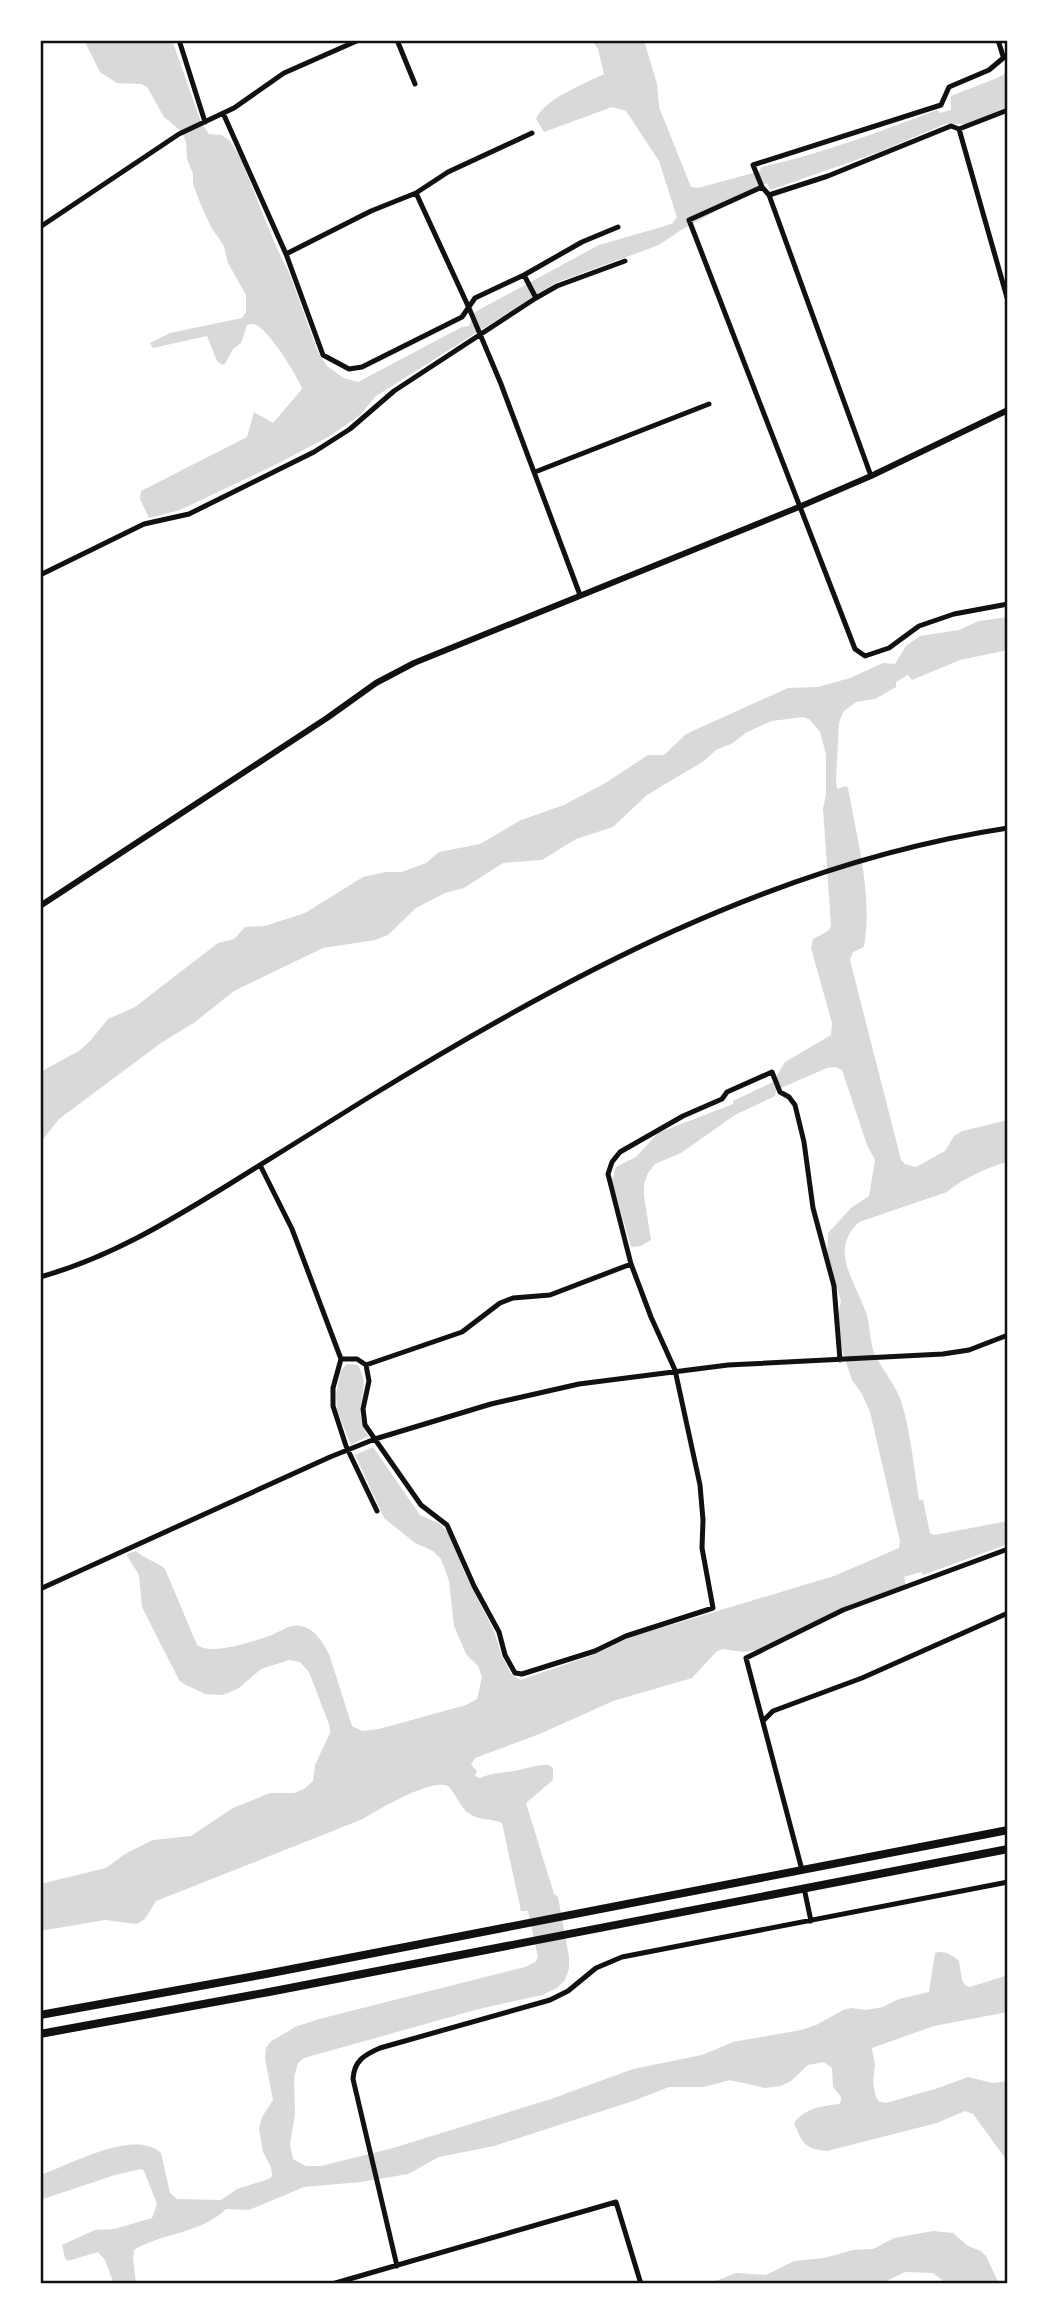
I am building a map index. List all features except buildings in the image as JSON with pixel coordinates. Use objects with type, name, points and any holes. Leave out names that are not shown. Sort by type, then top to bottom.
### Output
[{"type":"main road","points":[[40,2015],[1008,1829]]},
{"type":"main road","points":[[40,2034],[1008,1849]]},
{"type":"street","points":[[179,40],[205,122]]},
{"type":"street","points":[[40,227],[179,134],[223,113],[284,73],[359,40]]},
{"type":"street","points":[[397,40],[415,84]]},
{"type":"street","points":[[871,476],[769,195],[762,187],[753,165],[941,105],[950,87],[989,70],[1005,55],[998,40]]},
{"type":"street","points":[[769,195],[828,176],[951,127],[959,129],[1008,110]]},
{"type":"street","points":[[223,113],[286,254],[323,355],[349,369],[362,366],[462,317],[475,298],[524,275],[582,242],[618,227]]},
{"type":"street","points":[[959,129],[1008,301]]},
{"type":"street","points":[[286,254],[371,211],[415,193],[448,172],[532,133]]},
{"type":"street","points":[[762,187],[689,220],[855,649],[865,656],[889,648],[919,625],[954,614],[1008,604]]},
{"type":"street","points":[[415,193],[501,384],[580,595]]},
{"type":"street","points":[[40,575],[144,524],[190,514],[314,452],[350,429],[394,391],[536,298],[557,286],[625,261]]},
{"type":"street","points":[[524,275],[536,298]]},
{"type":"street","points":[[535,472],[709,404]]},
{"type":"street","points":[[40,906],[376,683],[414,663],[799,507],[871,476],[1008,410]]},
{"type":"street","points":[[40,1277],[71,1269],[142,1236],[449,1048],[565,982],[646,944],[762,894],[869,857],[939,839],[1008,828]]},
{"type":"street","points":[[341,1359],[357,1359],[366,1365],[369,1381],[362,1415],[365,1425],[421,1505],[447,1525],[474,1586],[499,1632],[512,1671],[518,1674],[595,1651],[626,1636],[713,1608],[702,1548],[700,1485],[675,1370],[631,1264],[608,1174],[616,1157],[637,1141],[722,1098],[727,1092],[772,1072],[780,1092],[793,1101],[804,1142],[813,1208],[834,1286],[841,1359]]},
{"type":"street","points":[[260,1165],[292,1229],[341,1359],[332,1400],[348,1450],[377,1511]]},
{"type":"street","points":[[366,1365],[462,1332],[506,1300],[550,1294],[631,1264]]},
{"type":"street","points":[[40,1589],[205,1512],[348,1450],[375,1439],[491,1404],[539,1392],[675,1370],[960,1352],[1008,1335]]},
{"type":"street","points":[[802,1870],[746,1658],[844,1610],[1008,1549]]},
{"type":"street","points":[[764,1720],[773,1711],[820,1696],[883,1670],[1008,1613]]},
{"type":"street","points":[[397,2266],[353,2079],[356,2065],[366,2054],[556,1998],[596,1968],[622,1957],[1008,1882]]},
{"type":"street","points":[[804,1888],[811,1921]]},
{"type":"street","points":[[332,2284],[616,2202],[640,2284]]},
{"type":"shaded area","points":[[84,40],[172,40],[201,122],[209,134],[222,135],[230,141],[240,157],[290,275],[318,352],[327,366],[344,378],[358,382],[462,327],[469,326],[475,312],[599,245],[673,223],[677,217],[659,161],[626,111],[612,107],[544,132],[536,119],[556,98],[604,74],[598,49],[592,40],[644,40],[657,84],[659,107],[691,187],[698,188],[760,171],[761,167],[828,149],[937,110],[940,113],[951,110],[951,96],[1008,72],[1008,107],[967,124],[945,124],[879,152],[770,190],[767,183],[659,245],[555,283],[376,396],[360,415],[330,436],[180,510],[149,518],[140,499],[141,491],[247,437],[254,412],[273,423],[302,389],[276,346],[263,330],[254,324],[247,325],[241,343],[233,349],[222,365],[217,361],[207,336],[153,348],[150,343],[170,333],[242,318],[246,312],[246,295],[228,263],[224,246],[201,205],[193,184],[182,132],[164,117],[147,87],[141,84],[117,83],[100,72]]},
{"type":"shaded area","points":[[1008,617],[1008,650],[960,660],[912,680],[908,675],[896,682],[896,687],[875,699],[856,702],[843,712],[839,723],[836,781],[837,789],[846,786],[848,788],[867,907],[864,947],[853,952],[850,960],[901,1160],[916,1167],[945,1151],[954,1136],[962,1131],[1008,1120],[1008,1162],[976,1174],[947,1192],[859,1222],[846,1243],[847,1265],[867,1316],[874,1352],[902,1404],[919,1500],[923,1500],[930,1533],[934,1535],[1008,1521],[1008,1544],[923,1575],[921,1572],[904,1577],[906,1586],[856,1602],[756,1650],[744,1652],[722,1649],[692,1678],[613,1701],[542,1733],[475,1758],[471,1765],[477,1771],[475,1776],[480,1778],[540,1765],[553,1768],[553,1780],[526,1803],[554,1894],[558,1897],[569,1957],[565,1980],[557,1988],[542,1995],[479,2009],[304,2058],[298,2063],[294,2077],[295,2115],[290,2144],[293,2159],[306,2166],[321,2166],[393,2148],[551,2099],[633,2069],[702,2055],[733,2042],[801,2030],[851,2008],[866,2010],[883,2007],[899,1999],[929,1992],[935,1953],[942,1952],[959,1961],[962,1980],[966,1986],[1008,1975],[1008,2012],[934,2026],[872,2048],[876,2096],[878,2101],[886,2103],[968,2077],[993,2083],[1008,2081],[1008,2162],[973,2114],[965,2111],[937,2123],[827,2151],[809,2146],[802,2140],[794,2123],[809,2111],[839,2104],[841,2101],[833,2087],[832,2068],[824,2062],[808,2065],[791,2081],[781,2086],[765,2088],[730,2080],[704,2087],[669,2087],[494,2146],[439,2157],[408,2174],[361,2182],[304,2187],[249,2210],[226,2209],[205,2223],[134,2250],[136,2284],[114,2284],[105,2260],[98,2252],[68,2261],[62,2245],[95,2230],[114,2229],[152,2218],[157,2204],[141,2169],[40,2200],[40,2175],[102,2151],[135,2144],[149,2146],[161,2153],[170,2193],[177,2199],[221,2200],[237,2189],[269,2179],[272,2176],[271,2167],[263,2152],[259,2129],[262,2117],[273,2100],[265,2059],[266,2048],[270,2042],[295,2027],[319,2019],[525,1967],[535,1962],[538,1957],[528,1911],[521,1911],[502,1823],[470,1814],[450,1788],[443,1785],[421,1790],[363,1819],[156,1901],[145,1919],[137,1924],[105,1920],[40,1931],[40,1884],[106,1868],[125,1854],[153,1840],[191,1836],[233,1808],[270,1793],[294,1793],[304,1789],[313,1781],[315,1765],[330,1733],[309,1672],[300,1662],[289,1660],[261,1669],[239,1688],[223,1695],[205,1694],[179,1680],[142,1607],[139,1575],[126,1554],[136,1551],[165,1569],[197,1645],[204,1648],[244,1644],[292,1626],[310,1629],[329,1654],[352,1726],[362,1731],[379,1729],[466,1705],[477,1699],[482,1677],[478,1666],[466,1654],[454,1626],[449,1581],[441,1559],[433,1551],[415,1543],[384,1518],[355,1455],[373,1447],[420,1515],[440,1524],[450,1535],[465,1574],[494,1631],[502,1656],[511,1674],[520,1680],[593,1655],[631,1637],[834,1576],[899,1548],[900,1541],[870,1412],[852,1380],[842,1350],[838,1315],[841,1301],[827,1257],[828,1233],[851,1208],[869,1196],[875,1160],[867,1145],[842,1070],[827,1068],[776,1090],[775,1096],[735,1115],[681,1153],[655,1164],[644,1184],[651,1240],[641,1246],[631,1247],[612,1181],[616,1167],[636,1157],[658,1133],[733,1104],[733,1101],[773,1082],[785,1062],[831,1035],[832,1023],[811,948],[813,939],[828,931],[831,926],[823,808],[826,795],[826,754],[820,732],[809,719],[803,717],[772,721],[747,732],[647,795],[613,827],[576,839],[542,860],[503,863],[464,888],[445,893],[416,908],[388,935],[375,940],[323,948],[234,991],[59,1119],[40,1143],[40,1072],[79,1051],[108,1019],[135,1007],[218,943],[234,939],[245,927],[265,926],[305,913],[363,877],[402,872],[426,863],[439,852],[480,844],[521,820],[564,805],[607,782],[648,755],[664,755],[686,734],[788,688],[818,687],[850,678],[883,663],[895,664],[906,646],[920,636],[959,630],[979,621]]},
{"type":"shaded area","points":[[347,1364],[358,1365],[362,1375],[364,1384],[361,1415],[368,1436],[351,1445],[337,1410],[336,1395],[341,1370]]},
{"type":"shaded area","points":[[933,2231],[953,2233],[968,2246],[981,2251],[999,2284],[947,2284],[933,2273],[905,2272],[880,2284],[708,2284],[736,2273],[766,2275],[794,2261],[873,2249],[894,2238]]}]
